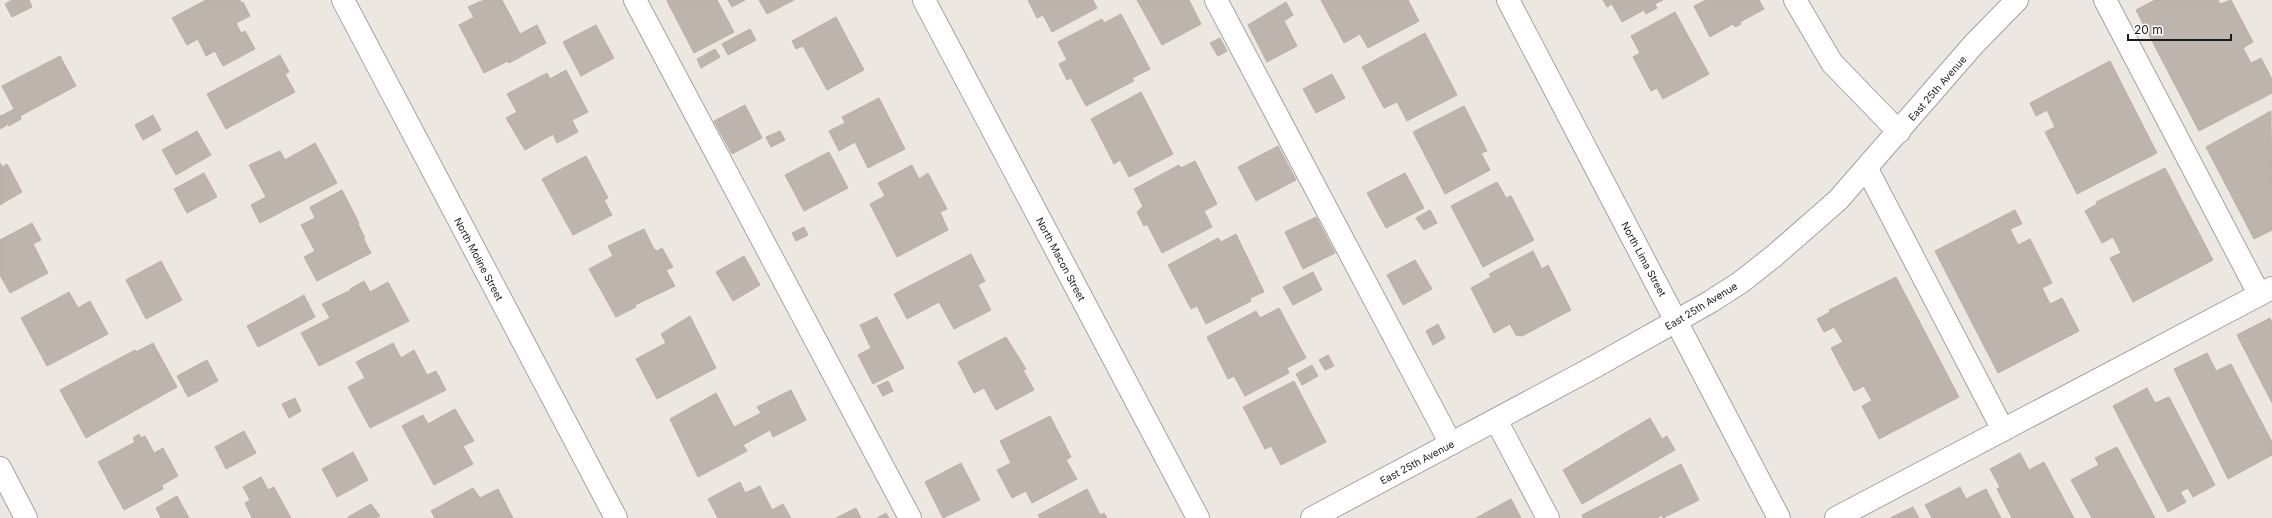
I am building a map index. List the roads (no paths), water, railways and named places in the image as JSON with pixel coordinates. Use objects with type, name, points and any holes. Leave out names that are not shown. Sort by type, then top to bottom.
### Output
[{"type":"street","name":"North Moline Street","points":[[342,0],[616,518]]},
{"type":"street","points":[[635,0],[910,518]]},
{"type":"street","name":"North Macon Street","points":[[924,0],[1198,518]]},
{"type":"street","points":[[1216,0],[1451,444]]},
{"type":"street","name":"North Lima Street","points":[[1508,0],[1779,518]]},
{"type":"street","points":[[1795,0],[1832,63],[1899,132]]},
{"type":"street","name":"East 25th Avenue","points":[[1312,518],[1677,321],[1710,302],[1774,256],[1838,200],[1867,169],[1974,44],[2017,0]]},
{"type":"street","points":[[1836,518],[2266,291],[2105,0]]},
{"type":"street","points":[[1867,169],[2003,430]]},
{"type":"street","points":[[1496,420],[1548,518]]},
{"type":"street","points":[[0,468],[26,518]]}]
